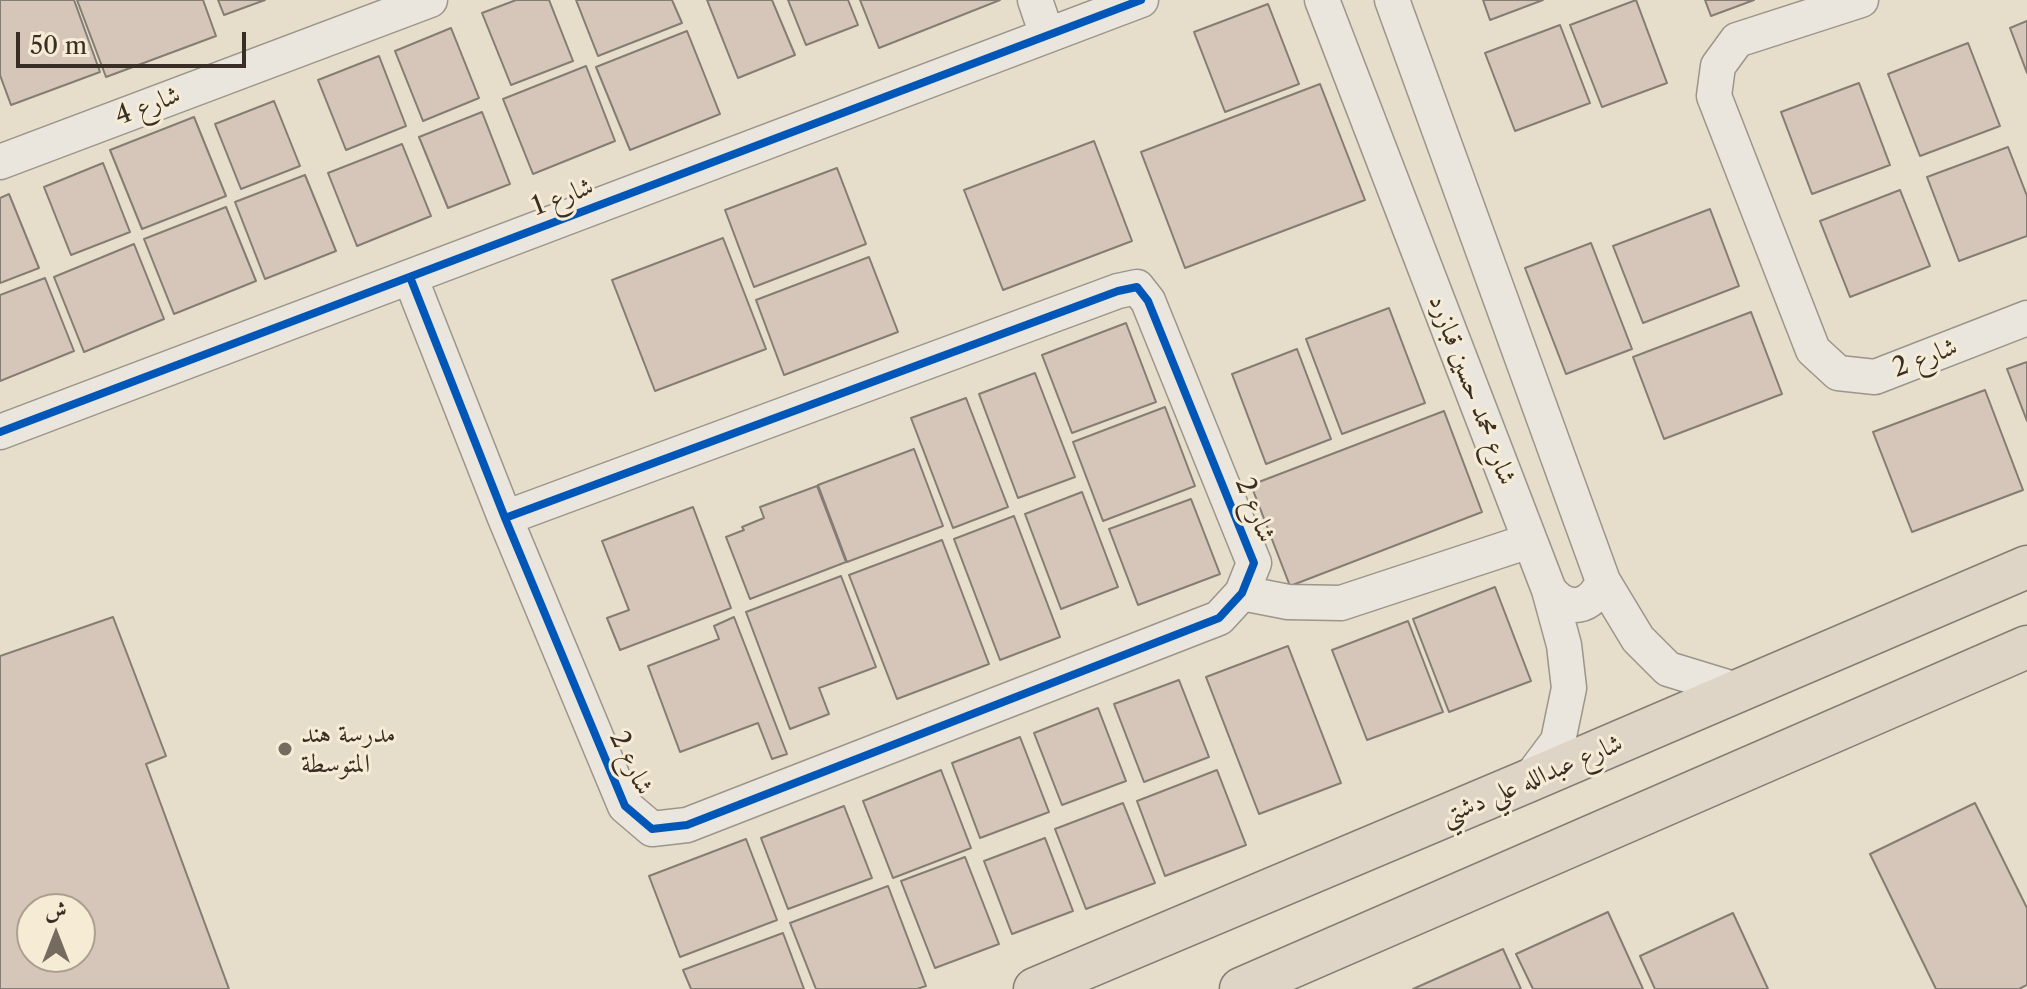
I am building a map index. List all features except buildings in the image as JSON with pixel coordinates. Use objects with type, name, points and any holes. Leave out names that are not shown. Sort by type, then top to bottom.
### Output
[{"type":"main road","name":"شارع عبدالله علي دشتي","points":[[1035,989],[2027,567]]},
{"type":"main road","points":[[1241,989],[2027,647]]},
{"type":"street","name":"شارع 4","points":[[0,162],[430,0]]},
{"type":"street","points":[[1035,0],[1047,35]]},
{"type":"street","name":"شارع 1","points":[[0,432],[1141,0]]},
{"type":"street","name":"شارع محمد حسين قبازرد","points":[[1322,0],[1549,590],[1564,645],[1569,688],[1558,741],[1528,781]]},
{"type":"street","points":[[1392,0],[1603,581],[1638,639],[1668,669],[1740,691]]},
{"type":"street","name":"شارع 2","points":[[1861,0],[1737,40],[1718,66],[1714,96],[1813,350],[1838,373],[1875,377],[2027,318]]},
{"type":"street","name":"شارع 2","points":[[410,277],[505,518],[625,806],[652,829],[687,825],[1219,618],[1242,593],[1254,563],[1148,301],[1137,287],[1103,296],[505,518]]},
{"type":"street","points":[[1242,593],[1288,602],[1341,603],[1529,541]]},
{"type":"street","points":[[1549,590],[1556,600],[1567,605],[1579,605],[1590,601],[1603,581]]},
{"type":"cycle path","points":[[0,432],[1141,0]]},
{"type":"cycle path","points":[[410,277],[505,518],[625,806],[652,829],[687,825],[1219,618],[1242,593],[1254,563],[1148,301],[1137,287],[1118,291],[505,518]]},
{"type":"place","name":"مدرسة هند المتوسطة","points":[[285,749]]}]
